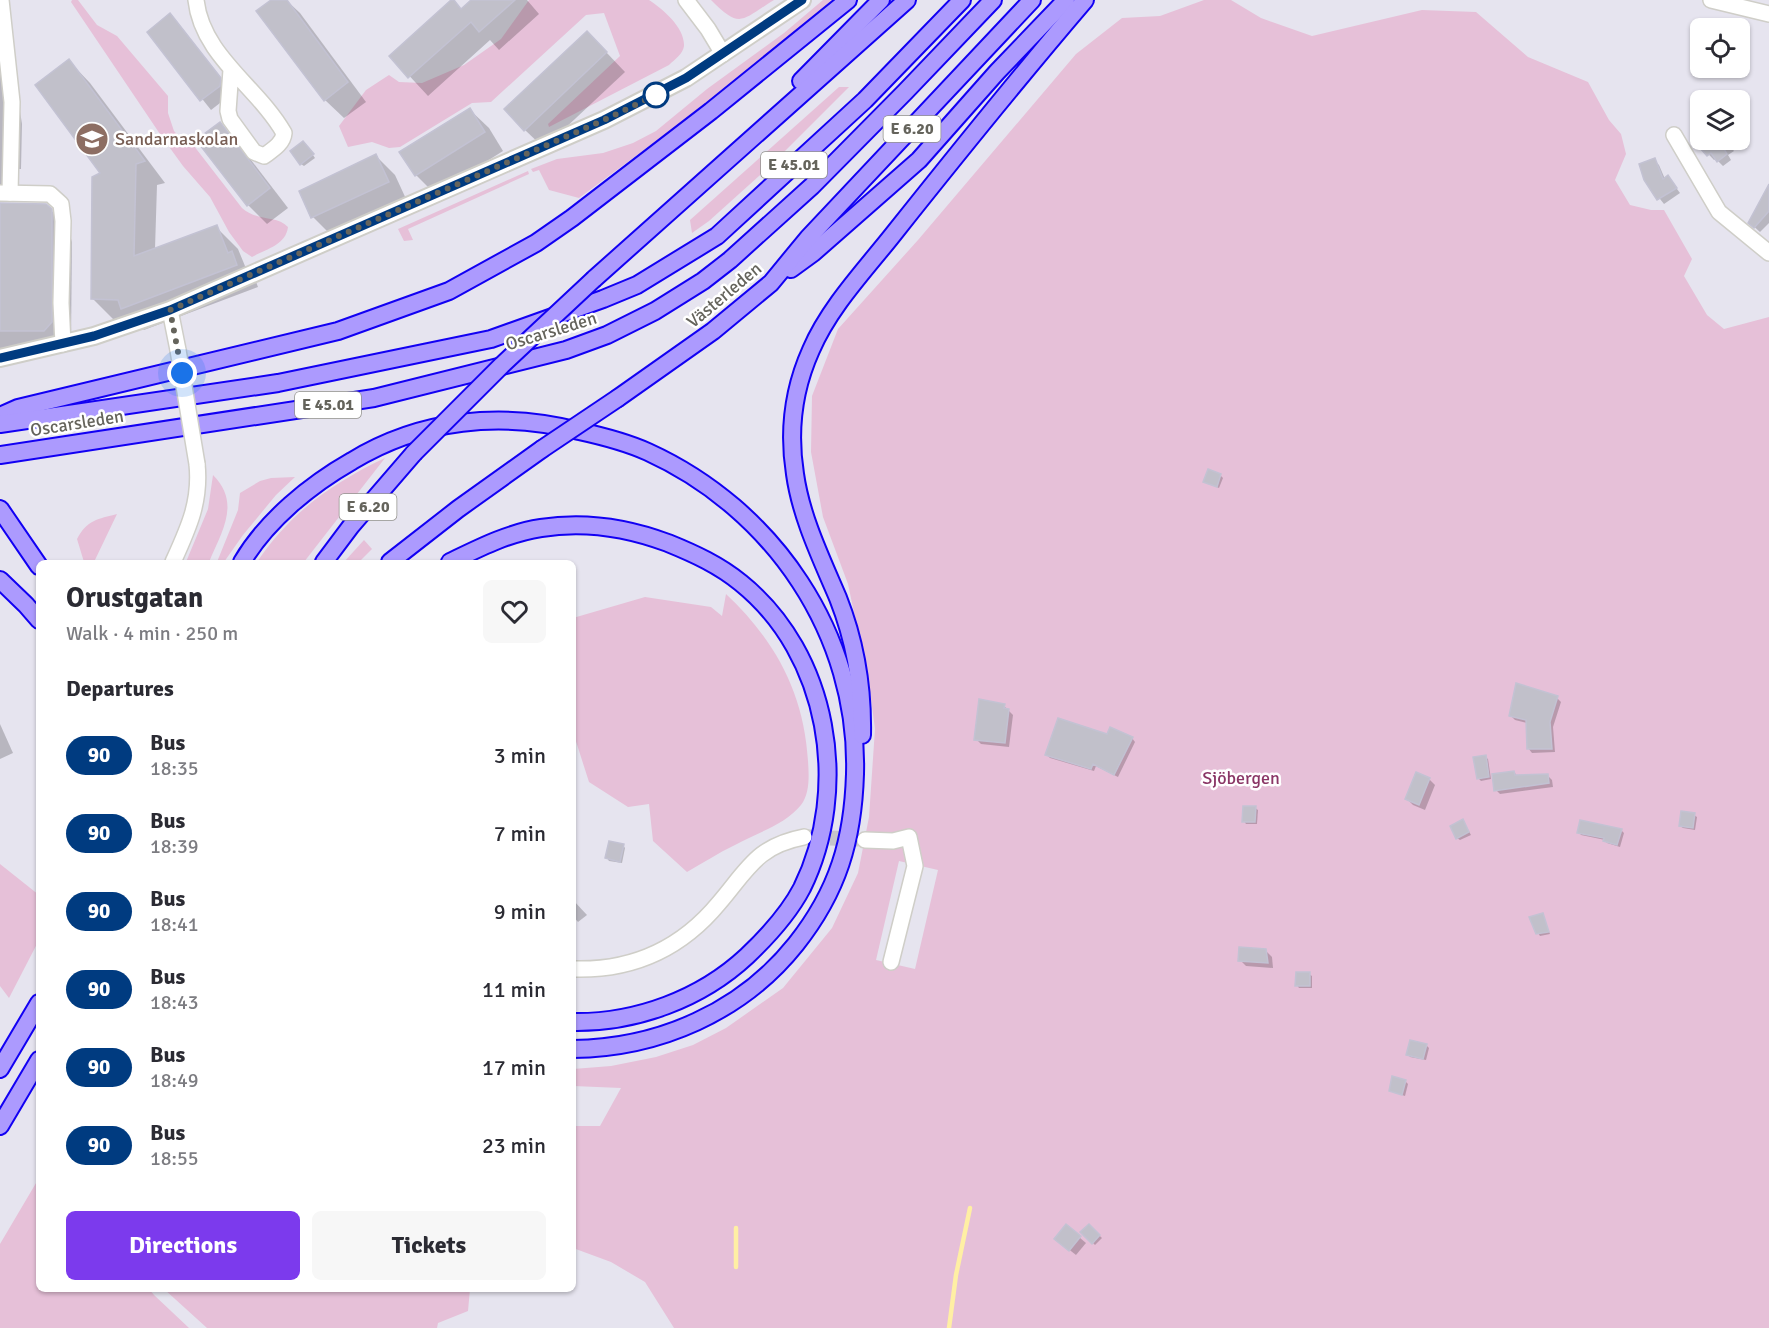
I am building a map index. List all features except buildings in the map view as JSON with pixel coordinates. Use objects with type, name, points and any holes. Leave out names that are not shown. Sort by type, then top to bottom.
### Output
[{"type":"highway","points":[[0,416],[18,408],[338,331],[449,291],[519,253],[572,218],[711,111],[848,0]]},
{"type":"highway","points":[[690,193],[881,0]]},
{"type":"highway","name":"E 6.20","points":[[326,560],[351,526],[414,453],[502,365],[594,279],[907,0]]},
{"type":"highway","name":"Oscarsleden","points":[[0,424],[278,383],[491,339],[638,285],[717,236],[865,100],[962,0]]},
{"type":"highway","name":"Oscarsleden","points":[[0,455],[374,398],[566,350],[616,331],[655,311],[703,281],[756,237],[828,170],[993,0]]},
{"type":"highway","name":"Västerleden","points":[[393,560],[458,509],[713,331],[771,283],[808,238],[1032,0]]},
{"type":"highway","points":[[771,283],[813,253],[919,160],[997,72],[1066,0]]},
{"type":"highway","points":[[856,756],[862,738],[863,707],[858,672],[849,631],[817,551],[795,476],[791,429],[796,390],[811,349],[831,314],[952,159],[1085,0]]},
{"type":"highway","points":[[243,560],[275,521],[307,492],[336,470],[370,449],[406,434],[457,423],[496,420],[552,424],[627,444],[674,465],[724,498],[762,534],[800,582],[822,618],[841,668],[852,718],[856,756],[854,808],[848,843],[834,882],[806,932],[775,968],[756,986],[722,1009],[674,1031],[625,1045],[576,1049]]},
{"type":"highway","points":[[0,509],[36,562]]},
{"type":"highway","points":[[454,560],[491,542],[516,534],[541,528],[586,525],[639,532],[694,553],[721,568],[742,584],[777,621],[793,642],[807,672],[823,719],[829,783],[825,815],[818,845],[802,889],[775,927],[735,967],[687,997],[643,1013],[616,1019],[576,1022]]},
{"type":"highway","points":[[0,580],[36,617]]},
{"type":"highway","points":[[0,1069],[36,1008]]},
{"type":"highway","points":[[0,1126],[36,1065]]},
{"type":"street","points":[[196,0],[197,14],[204,30],[231,70],[284,133],[284,138],[279,145],[264,156],[254,152],[230,119],[228,111],[231,70]]},
{"type":"street","points":[[686,0],[723,54]]},
{"type":"street","points":[[0,358],[63,344],[170,310],[604,120],[656,95],[723,54],[802,0]]},
{"type":"street","points":[[1711,0],[1769,14]]},
{"type":"street","points":[[1,5],[12,102],[5,193],[50,194],[61,204],[63,344]]},
{"type":"street","points":[[1674,135],[1719,212],[1769,254]]},
{"type":"street","points":[[170,310],[197,464],[198,491],[195,508],[174,560]]},
{"type":"street","points":[[576,969],[614,967],[633,963],[667,947],[703,921],[761,854],[789,840],[804,837]]},
{"type":"street","points":[[865,840],[893,841],[909,837],[912,848],[915,866],[891,962]]},
{"type":"green space","points":[[78,0],[97,25],[117,36],[168,96],[168,113],[174,131],[184,142],[194,146],[242,208],[254,215],[283,223],[288,227],[284,238],[269,249],[252,257],[243,251],[229,232],[210,197],[162,137],[71,2]]},
{"type":"green space","points":[[529,0],[649,0],[661,8],[677,26],[684,46],[669,65],[549,127],[548,124],[620,56],[604,13],[586,15],[491,102],[472,103],[400,147],[389,148],[372,142],[348,147],[339,126],[366,90],[389,75],[399,82],[422,83],[464,65],[501,39]]},
{"type":"green space","points":[[711,0],[774,0],[741,19],[729,15]]},
{"type":"green space","points":[[823,0],[835,0],[675,127],[579,198],[549,190],[539,170],[533,172],[531,169],[557,159],[603,153],[633,143],[656,131],[707,89],[784,33]]},
{"type":"green space","name":"Sjöbergen","points":[[1204,0],[1231,0],[1261,18],[1312,36],[1422,10],[1476,12],[1528,57],[1588,82],[1609,120],[1621,134],[1626,154],[1615,180],[1630,205],[1651,210],[1664,210],[1692,259],[1684,276],[1707,315],[1724,329],[1769,317],[1769,1328],[674,1328],[645,1282],[611,1262],[576,1249],[576,1126],[600,1126],[621,1088],[576,1086],[576,1069],[611,1066],[656,1057],[693,1045],[726,1028],[783,988],[832,928],[858,873],[869,817],[875,729],[869,684],[848,584],[823,517],[811,452],[812,396],[838,329],[918,240],[1076,54],[1122,18],[1160,16]],"holes":[[[899,861],[938,870],[915,969],[876,960]]]},
{"type":"green space","points":[[839,87],[849,87],[769,167],[709,221],[692,233],[690,220]]},
{"type":"green space","points":[[528,171],[529,174],[408,229],[413,240],[404,241],[398,229]]},
{"type":"green space","points":[[385,458],[306,560],[258,560],[298,514],[330,489]]},
{"type":"green space","points":[[213,475],[226,496],[227,507],[223,528],[210,560],[187,560],[208,509]]},
{"type":"green space","points":[[295,477],[276,495],[225,560],[218,560],[238,510],[240,493],[260,481]]},
{"type":"green space","points":[[117,514],[95,560],[83,560],[77,539],[89,524]]},
{"type":"green space","points":[[364,540],[372,549],[361,560],[346,560]]},
{"type":"green space","points":[[726,594],[759,630],[784,669],[793,690],[805,736],[808,784],[804,801],[787,818],[687,872],[653,841],[649,804],[628,807],[589,782],[576,741],[576,617],[645,597],[711,607],[722,616]]},
{"type":"green space","points":[[0,864],[36,893],[36,946],[9,998],[0,986]]},
{"type":"green space","points":[[36,1183],[36,1292],[152,1292],[189,1328],[0,1328],[0,1244]]},
{"type":"green space","points":[[167,1292],[470,1292],[468,1311],[438,1323],[437,1328],[207,1328]]},
{"type":"waterway","points":[[949,1328],[956,1275],[970,1208]]},
{"type":"waterway","points":[[736,1228],[736,1267]]},
{"type":"tunnel","points":[[807,837],[858,839]]},
{"type":"bus line","name":"90","points":[[0,358],[94,336],[170,310],[303,254],[604,120],[686,78],[802,0]]},
{"type":"place","name":"Sandarnaskolan","points":[[92,139]]},
{"type":"route","points":[[182,373],[170,310],[303,254],[656,95]]}]
